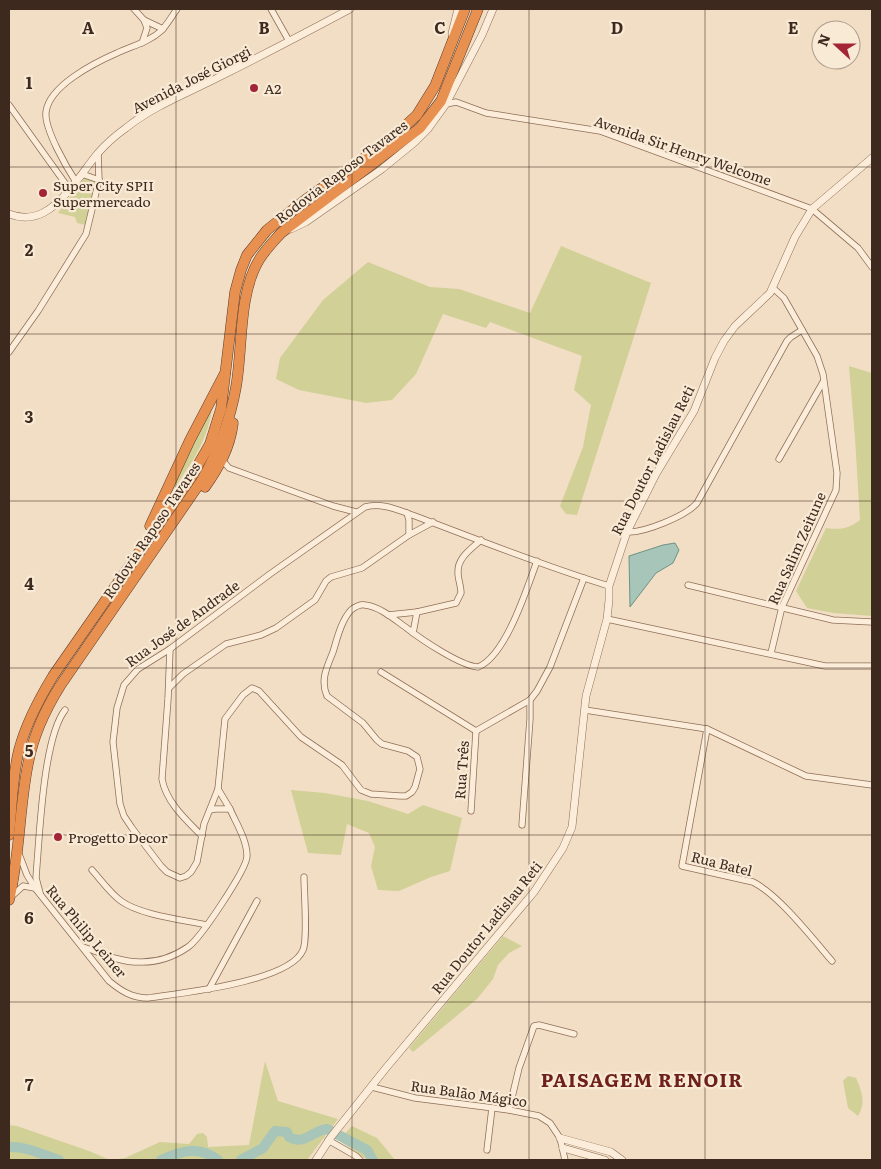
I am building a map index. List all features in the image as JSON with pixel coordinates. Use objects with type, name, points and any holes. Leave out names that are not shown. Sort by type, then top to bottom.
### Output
[{"type":"highway","name":"Rodovia Raposo Tavares","points":[[9,835],[18,752],[32,714],[53,676],[190,479],[210,444],[221,409],[235,292],[241,270],[248,255],[267,230],[305,200],[384,144],[404,127],[425,103],[435,86],[466,9]]},
{"type":"highway","name":"Rodovia Raposo Tavares","points":[[9,900],[18,853],[28,763],[40,722],[60,686],[162,540],[213,461],[227,427],[236,386],[245,307],[252,276],[259,261],[269,246],[281,234],[420,128],[441,101],[478,9]]},
{"type":"highway","points":[[136,556],[190,440],[227,370]]},
{"type":"highway","points":[[162,540],[188,510],[214,475],[226,464],[231,438],[236,386]]},
{"type":"street","points":[[134,9],[144,20],[163,29]]},
{"type":"street","points":[[76,182],[61,157],[46,122],[47,105],[51,97],[68,81],[103,59],[142,42],[163,29],[177,9]]},
{"type":"street","points":[[271,9],[289,41]]},
{"type":"street","name":"Avenida José Giorgi","points":[[9,214],[21,217],[40,214],[54,208],[98,153],[122,130],[142,116],[350,9]]},
{"type":"street","points":[[447,56],[458,9]]},
{"type":"street","points":[[281,234],[306,222],[382,169],[422,135],[435,121],[446,104],[482,36],[493,9]]},
{"type":"street","points":[[142,42],[146,28],[144,20]]},
{"type":"street","points":[[446,104],[456,102],[452,93]]},
{"type":"street","name":"Avenida Sir Henry Welcome","points":[[456,102],[486,113],[600,131],[812,209]]},
{"type":"street","points":[[9,105],[70,190]]},
{"type":"street","points":[[9,352],[38,311],[86,234],[99,180],[98,153]]},
{"type":"street","name":"Rua Doutor Ladislau Reti","points":[[316,1160],[329,1138],[534,892],[563,848],[572,827],[585,710],[589,684],[607,619],[608,586],[627,532],[656,474],[694,411],[724,340],[735,326],[773,288],[795,237],[812,209],[872,158]]},
{"type":"street","points":[[82,174],[99,180]]},
{"type":"street","points":[[812,209],[858,248],[872,267]]},
{"type":"street","name":"Rua Salim Zeitune","points":[[771,653],[782,607],[837,484],[837,473],[819,361],[784,298],[780,292],[773,288]]},
{"type":"street","points":[[627,532],[641,531],[693,508],[787,341],[802,330]]},
{"type":"street","points":[[779,460],[823,382]]},
{"type":"street","points":[[226,464],[322,502],[356,512]]},
{"type":"street","name":"Rua José de Andrade","points":[[388,614],[365,605],[360,605],[351,611],[344,622],[325,673],[324,681],[327,696],[363,723],[377,740],[388,747],[408,751],[417,757],[420,768],[412,792],[406,796],[371,794],[361,790],[348,770],[301,737],[252,688],[248,690],[225,719],[218,789],[204,824],[199,855],[191,872],[180,878],[174,876],[161,866],[124,816],[120,804],[113,742],[120,695],[124,685],[130,676],[170,649],[356,512],[373,505],[390,507],[608,586]]},
{"type":"street","points":[[407,513],[410,520],[409,535]]},
{"type":"street","points":[[169,688],[183,674],[226,644],[261,635],[276,628],[315,600],[326,581],[331,577],[362,568],[409,535],[432,522]]},
{"type":"street","points":[[388,614],[417,612],[456,603],[461,593],[458,564],[480,540]]},
{"type":"street","points":[[388,614],[413,633],[467,665],[482,666],[489,659],[514,621],[537,561]]},
{"type":"street","points":[[381,672],[476,731],[530,700],[537,691],[547,673],[584,578]]},
{"type":"street","points":[[688,585],[833,620],[872,622]]},
{"type":"street","points":[[413,633],[417,612]]},
{"type":"street","points":[[607,619],[825,666],[872,666]]},
{"type":"street","points":[[170,649],[162,779],[167,795],[184,818],[202,836]]},
{"type":"street","points":[[522,825],[530,700]]},
{"type":"street","points":[[40,895],[36,878],[50,749],[57,724],[65,710]]},
{"type":"street","points":[[585,710],[707,729],[806,776],[872,785]]},
{"type":"street","name":"Rua Batel","points":[[707,729],[682,866],[753,882],[760,886],[791,914],[832,961]]},
{"type":"street","name":"Rua Três","points":[[471,812],[476,731]]},
{"type":"street","points":[[83,947],[134,962],[170,957],[190,946],[207,925],[246,864],[247,856],[244,842],[230,809],[218,789]]},
{"type":"street","points":[[210,810],[230,809]]},
{"type":"street","name":"Rua Philip Leiner","points":[[18,853],[27,875],[35,888],[109,981],[132,996],[148,998],[252,981],[294,961],[300,956],[304,945],[304,877]]},
{"type":"street","points":[[92,870],[120,900],[128,905],[144,911],[207,925]]},
{"type":"street","name":"Rua Philip Leiner","points":[[9,900],[23,886],[35,888]]},
{"type":"street","points":[[209,989],[257,901]]},
{"type":"street","points":[[509,1110],[519,1068],[534,1026],[539,1025],[574,1034]]},
{"type":"street","name":"Rua Balão Mágico","points":[[372,1087],[414,1098],[509,1110],[545,1119],[560,1138],[564,1148],[565,1160]]},
{"type":"street","points":[[487,1150],[492,1108]]},
{"type":"street","points":[[329,1138],[360,1160]]},
{"type":"street","points":[[560,1138],[611,1152],[622,1160]]},
{"type":"street","points":[[564,1148],[605,1160]]},
{"type":"shaded area","points":[[88,176],[96,182],[86,225],[77,223],[75,217],[58,213],[85,177]]},
{"type":"shaded area","points":[[561,246],[651,283],[577,515],[566,514],[560,506],[583,447],[591,405],[574,390],[582,356],[490,322],[486,328],[443,314],[416,374],[392,400],[366,403],[299,390],[276,379],[280,358],[323,300],[368,262],[430,287],[459,289],[530,313]]},
{"type":"shaded area","points":[[849,366],[872,373],[872,616],[833,613],[807,608],[796,591],[826,528],[844,528],[860,520]]},
{"type":"shaded area","points":[[212,408],[206,434],[194,458],[164,503]]},
{"type":"shaded area","points":[[675,543],[679,550],[673,563],[656,573],[630,607],[629,556]]},
{"type":"shaded area","points":[[291,790],[325,793],[368,801],[408,814],[423,805],[462,818],[450,871],[399,891],[378,890],[371,866],[375,847],[369,833],[347,824],[341,855],[308,853]]},
{"type":"shaded area","points":[[503,936],[522,946],[509,953],[498,965],[493,979],[477,999],[413,1052],[409,1048]]},
{"type":"shaded area","points":[[265,1061],[278,1101],[338,1119],[307,1160],[110,1160],[125,1158],[160,1142],[189,1144],[197,1134],[203,1133],[207,1137],[208,1147],[249,1145]]},
{"type":"shaded area","points":[[848,1076],[856,1078],[861,1093],[862,1107],[858,1116],[848,1108],[843,1081]]},
{"type":"shaded area","points":[[9,1125],[17,1126],[110,1160],[9,1160]]},
{"type":"shaded area","points":[[352,1126],[377,1138],[395,1160],[367,1160],[339,1140]]},
{"type":"waterway","points":[[241,1160],[263,1148],[275,1131],[287,1132],[289,1137],[299,1140],[327,1129],[367,1150],[373,1160]]},
{"type":"waterway","points":[[9,1147],[28,1149],[59,1160]]},
{"type":"waterway","points":[[161,1160],[190,1151],[204,1152],[218,1160]]},
{"type":"place","name":"A2","points":[[254,88]]},
{"type":"place","name":"Super City SPII Supermercado","points":[[43,193]]},
{"type":"place","name":"Progetto Decor","points":[[58,837]]},
{"type":"district","name":"PAISAGEM RENOIR","points":[[642,1079]]}]
